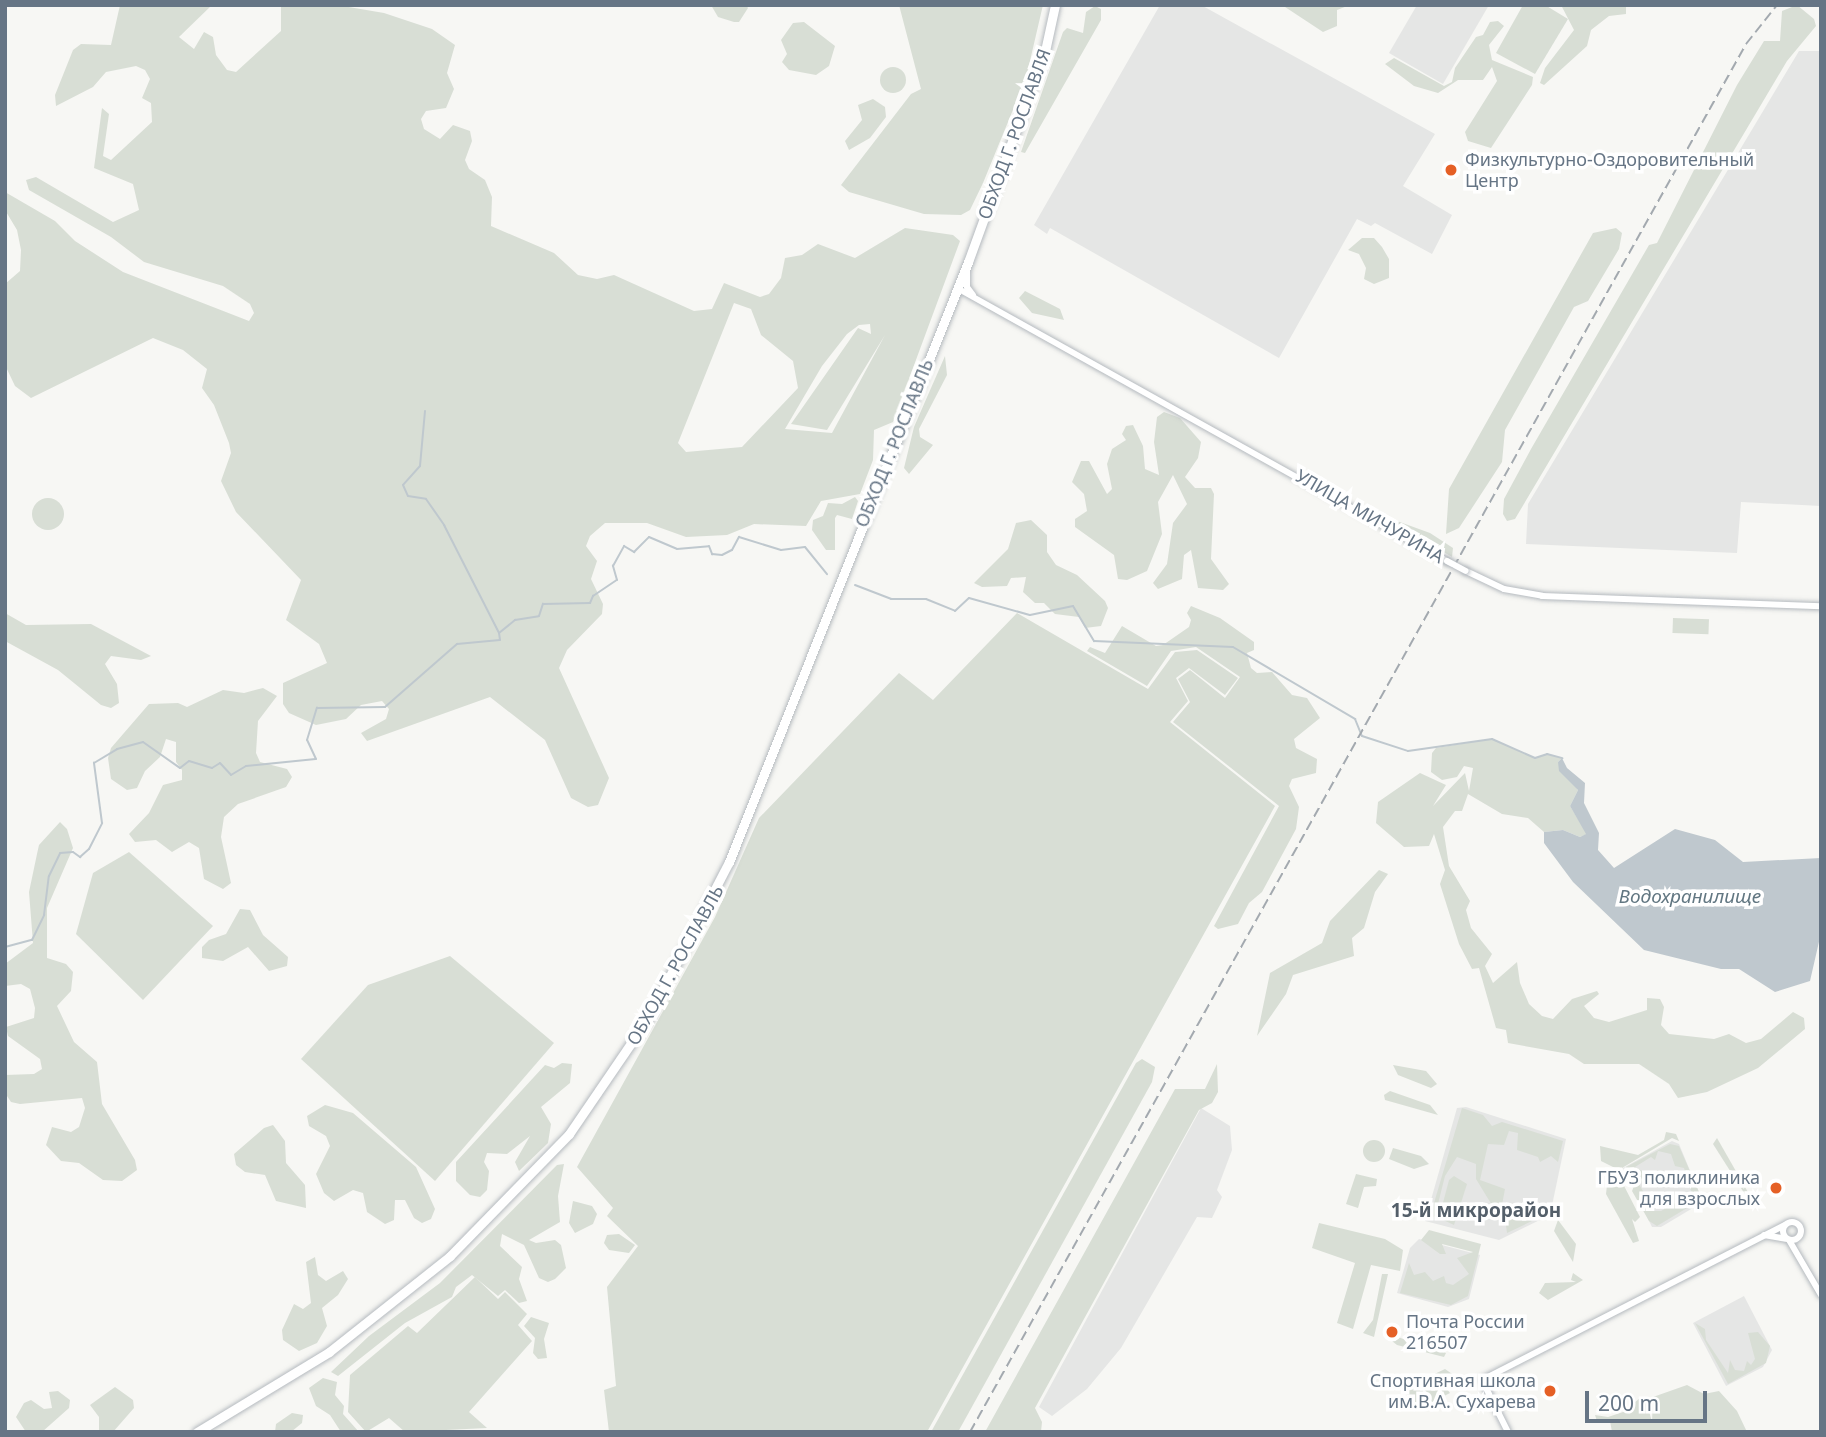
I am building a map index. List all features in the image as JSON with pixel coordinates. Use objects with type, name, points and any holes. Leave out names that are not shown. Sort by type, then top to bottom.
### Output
[{"type":"highway","name":"ОБХОД Г. РОСЛАВЛЯ","points":[[968,262],[1045,51],[1055,5]]},
{"type":"highway","name":"ОБХОД Г. РОСЛАВЛЬ","points":[[197,1432],[298,1373],[424,1279],[532,1176],[609,1081],[676,970],[729,862],[968,262]]},
{"type":"main road","points":[[968,262],[967,287],[975,297]]},
{"type":"main road","name":"УЛИЦА МИЧУРИНА","points":[[957,288],[1447,561],[1504,589],[1542,596],[1821,606]]},
{"type":"main road","points":[[950,305],[961,297],[975,297]]},
{"type":"main road","points":[[1786,1224],[1787,1239],[1804,1260],[1821,1295]]},
{"type":"main road","points":[[1508,1432],[1482,1380],[1786,1224],[1798,1225],[1804,1260]]},
{"type":"main road","points":[[1762,1235],[1787,1239],[1800,1236]]},
{"type":"shaded area","points":[[120,5],[212,5],[179,37],[194,49],[204,32],[213,37],[216,55],[227,70],[236,72],[281,31],[281,5],[337,5],[384,13],[432,29],[455,45],[447,73],[454,89],[446,108],[426,111],[421,119],[424,129],[440,139],[453,125],[470,131],[472,141],[465,160],[469,169],[485,180],[492,197],[491,226],[554,253],[578,275],[597,279],[614,275],[694,311],[712,309],[724,283],[760,297],[769,294],[781,278],[785,258],[802,255],[818,244],[855,258],[905,228],[953,235],[960,241],[893,422],[874,430],[873,460],[860,494],[821,501],[806,526],[754,524],[727,535],[686,537],[647,523],[605,523],[590,536],[586,546],[597,561],[591,579],[603,604],[602,614],[567,650],[559,668],[609,778],[598,805],[588,807],[571,798],[545,740],[490,697],[367,741],[361,733],[386,719],[389,709],[382,701],[361,705],[346,719],[316,725],[289,713],[283,704],[283,683],[327,663],[319,644],[286,620],[301,580],[236,512],[221,481],[231,453],[229,443],[214,405],[202,388],[207,369],[183,350],[153,338],[31,398],[15,386],[5,365],[5,284],[20,271],[21,250],[17,230],[5,210],[5,192],[55,221],[75,241],[123,272],[249,321],[254,313],[250,304],[223,286],[144,262],[111,237],[29,190],[26,180],[36,177],[113,222],[139,210],[133,184],[94,168],[102,108],[109,114],[103,156],[111,160],[152,122],[151,103],[142,98],[150,79],[145,70],[136,66],[106,72],[93,87],[56,106],[55,95],[73,50],[81,44],[111,45]],"holes":[[[734,303],[751,309],[761,335],[793,361],[798,388],[742,447],[686,452],[678,443]],[[870,324],[871,334],[858,328],[791,424],[827,430],[885,335],[832,433],[785,429],[822,366],[847,334],[859,325]]]},
{"type":"shaded area","points":[[711,5],[746,5],[748,8],[739,22],[734,22],[718,17]]},
{"type":"shaded area","points":[[899,5],[1043,5],[1026,78],[983,183],[970,210],[961,215],[924,214],[849,192],[841,185],[911,94],[921,89]]},
{"type":"shaded area","points":[[1160,5],[1201,5],[1435,134],[1403,186],[1452,215],[1432,254],[1375,223],[1371,226],[1357,219],[1279,358],[1050,228],[1047,234],[1034,225]]},
{"type":"shaded area","points":[[1282,5],[1350,5],[1337,10],[1337,26],[1323,32]]},
{"type":"shaded area","points":[[1417,5],[1489,5],[1443,84],[1389,53]]},
{"type":"shaded area","points":[[1523,5],[1545,5],[1568,19],[1535,74],[1496,53]]},
{"type":"shaded area","points":[[1561,5],[1626,5],[1626,14],[1609,16],[1591,30],[1587,46],[1544,85],[1540,83],[1545,68],[1574,30]]},
{"type":"shaded area","points":[[1797,5],[1814,19],[1816,26],[1787,61],[1515,519],[1507,521],[1503,514],[1504,499],[1531,449],[1649,245],[1657,243],[1737,85],[1764,41],[1780,41],[1782,11]]},
{"type":"shaded area","points":[[1095,6],[1101,9],[1101,20],[1025,153],[1021,152],[1063,32],[1067,28],[1083,33],[1086,12]]},
{"type":"shaded area","points":[[1498,21],[1504,26],[1489,45],[1492,60],[1533,77],[1532,85],[1491,148],[1468,141],[1465,132],[1497,81],[1492,67],[1483,80],[1458,80],[1438,93],[1414,86],[1385,64],[1394,58],[1444,86],[1452,82],[1455,68],[1476,37],[1483,35],[1490,22]]},
{"type":"shaded area","points":[[804,22],[835,46],[829,66],[816,75],[789,70],[782,62],[787,54],[781,40],[793,23]]},
{"type":"shaded area","points":[[1799,51],[1821,51],[1821,506],[1741,502],[1737,553],[1526,544],[1528,504]]},
{"type":"shaded area","points":[[893,67],[902,71],[906,80],[902,89],[893,93],[884,89],[880,80],[884,71]]},
{"type":"shaded area","points":[[873,99],[885,107],[886,117],[870,138],[849,150],[845,141],[862,120],[858,105]]},
{"type":"shaded area","points":[[1616,228],[1622,233],[1619,249],[1588,301],[1574,307],[1505,430],[1502,462],[1459,528],[1446,534],[1449,489],[1593,233]]},
{"type":"shaded area","points":[[1362,238],[1374,238],[1382,247],[1389,259],[1389,278],[1374,284],[1364,279],[1366,268],[1359,254],[1348,250]]},
{"type":"shaded area","points":[[1025,291],[1060,309],[1064,320],[1032,313],[1019,298]]},
{"type":"shaded area","points":[[945,356],[947,375],[919,429],[920,437],[933,445],[909,474],[904,468],[914,427]]},
{"type":"shaded area","points":[[1164,412],[1180,418],[1201,442],[1198,458],[1185,477],[1195,488],[1211,488],[1214,494],[1211,559],[1229,584],[1223,590],[1198,588],[1191,550],[1184,555],[1182,579],[1158,589],[1153,583],[1167,564],[1173,523],[1187,504],[1173,475],[1158,502],[1162,534],[1147,571],[1127,580],[1118,579],[1114,555],[1075,527],[1075,519],[1087,511],[1084,494],[1072,482],[1081,461],[1089,461],[1107,494],[1112,489],[1107,464],[1112,449],[1126,440],[1122,434],[1126,426],[1133,425],[1143,446],[1145,469],[1159,475],[1154,442],[1157,417]]},
{"type":"shaded area","points":[[855,497],[858,501],[852,519],[837,515],[835,550],[826,550],[812,530],[813,520],[823,516],[828,503],[842,504]]},
{"type":"shaded area","points":[[48,498],[59,503],[64,514],[59,525],[48,530],[37,525],[32,514],[37,503]]},
{"type":"shaded area","points":[[1386,517],[1430,533],[1453,548],[1452,557]]},
{"type":"shaded area","points":[[1031,520],[1047,535],[1047,552],[1056,565],[1077,575],[1105,601],[1108,608],[1101,626],[1085,628],[1079,617],[1055,614],[1044,603],[1035,603],[1023,592],[1026,577],[1011,578],[1007,586],[982,587],[974,583],[1008,549],[1016,523]]},
{"type":"shaded area","points":[[1191,606],[1220,618],[1254,642],[1254,650],[1247,653],[1251,668],[1257,673],[1272,672],[1292,695],[1307,698],[1320,718],[1294,739],[1296,748],[1317,759],[1316,773],[1292,779],[1289,786],[1299,807],[1296,829],[1262,892],[1249,903],[1238,924],[1218,929],[1214,926],[1279,806],[1173,722],[1190,702],[1178,679],[1190,670],[1225,698],[1240,677],[1196,647],[1171,651],[1147,686],[1087,651],[1090,647],[1105,653],[1122,626],[1156,646],[1163,645],[1189,627],[1191,620],[1187,613]]},
{"type":"shaded area","points":[[5,613],[26,625],[91,624],[151,656],[141,660],[111,656],[105,664],[117,684],[119,703],[111,708],[101,705],[58,670],[5,641]]},
{"type":"shaded area","points":[[1017,613],[1148,689],[1175,652],[1197,650],[1238,678],[1225,695],[1189,668],[1176,678],[1188,701],[1170,722],[1275,806],[927,1432],[609,1432],[604,1390],[616,1386],[607,1287],[638,1246],[607,1216],[613,1208],[577,1167],[715,917],[759,818],[899,673],[933,700]]},
{"type":"shaded area","points":[[1673,618],[1709,619],[1708,634],[1672,633]]},
{"type":"shaded area","points":[[263,688],[277,696],[258,721],[256,753],[260,762],[287,769],[292,777],[286,787],[238,804],[224,817],[221,837],[231,883],[223,889],[204,879],[199,848],[189,842],[172,852],[156,840],[135,842],[129,834],[149,813],[163,785],[182,780],[182,770],[176,762],[176,742],[166,739],[160,757],[145,771],[137,788],[127,790],[111,779],[108,758],[111,748],[149,704],[178,703],[187,707],[223,690],[244,693]]},
{"type":"shaded area","points":[[1492,739],[1535,758],[1547,754],[1562,758],[1558,762],[1578,790],[1570,806],[1587,834],[1580,837],[1563,830],[1544,832],[1528,818],[1502,814],[1468,794],[1462,811],[1455,811],[1443,827],[1449,866],[1470,901],[1466,910],[1471,928],[1492,954],[1485,966],[1493,983],[1517,962],[1520,983],[1529,1004],[1542,1016],[1553,1019],[1572,999],[1597,991],[1599,994],[1584,1006],[1594,1018],[1609,1022],[1647,1010],[1647,998],[1660,999],[1664,1007],[1661,1025],[1669,1034],[1714,1039],[1729,1034],[1746,1043],[1761,1039],[1793,1012],[1804,1018],[1805,1029],[1758,1068],[1707,1092],[1678,1098],[1669,1084],[1639,1064],[1584,1064],[1569,1054],[1508,1043],[1506,1030],[1496,1028],[1479,968],[1472,969],[1459,944],[1440,884],[1445,870],[1434,834],[1429,846],[1404,847],[1376,823],[1378,802],[1420,773],[1446,785],[1433,806],[1465,773],[1469,791],[1473,768],[1464,766],[1457,777],[1442,780],[1431,772],[1432,753],[1436,748]]},
{"type":"shaded area","points":[[60,822],[67,829],[73,848],[47,908],[47,958],[66,964],[73,972],[71,991],[57,1006],[74,1042],[97,1062],[102,1104],[135,1160],[137,1170],[122,1181],[103,1180],[79,1163],[61,1161],[46,1145],[52,1127],[71,1132],[79,1127],[85,1108],[82,1098],[20,1104],[11,1102],[5,1093],[5,1075],[34,1074],[42,1069],[40,1059],[8,1036],[6,1027],[34,1018],[35,1008],[30,989],[21,984],[5,986],[5,964],[33,943],[29,892],[39,845]]},
{"type":"shaded area","points":[[129,852],[213,926],[143,1000],[76,934],[93,873]]},
{"type":"shaded area","points":[[1379,870],[1388,874],[1375,892],[1364,928],[1352,938],[1354,956],[1293,975],[1286,994],[1257,1036],[1270,973],[1322,943],[1330,921]]},
{"type":"shaded area","points":[[240,909],[250,910],[263,935],[288,957],[287,966],[269,971],[248,947],[223,961],[202,958],[202,947],[209,940],[226,934]]},
{"type":"shaded area","points":[[450,956],[554,1043],[435,1181],[301,1059],[368,985]]},
{"type":"shaded area","points":[[1142,1059],[1155,1067],[1152,1082],[958,1432],[931,1432],[1136,1063]]},
{"type":"shaded area","points":[[562,1063],[572,1064],[570,1083],[541,1107],[551,1124],[548,1143],[519,1171],[515,1162],[530,1136],[507,1154],[487,1153],[484,1162],[489,1171],[487,1190],[480,1197],[470,1195],[456,1181],[456,1162],[545,1065],[554,1068]]},
{"type":"shaded area","points":[[1217,1064],[1218,1092],[1212,1103],[1199,1110],[1035,1408],[1042,1422],[1041,1432],[985,1432],[1175,1089],[1205,1089]]},
{"type":"shaded area","points":[[1393,1065],[1426,1071],[1437,1084],[1431,1088],[1398,1075]]},
{"type":"shaded area","points":[[1390,1091],[1430,1105],[1438,1115],[1385,1100],[1384,1095]]},
{"type":"shaded area","points":[[325,1105],[353,1113],[416,1167],[435,1209],[431,1219],[422,1223],[414,1218],[405,1200],[395,1200],[394,1220],[385,1224],[367,1212],[363,1193],[353,1190],[334,1201],[324,1193],[316,1174],[330,1146],[326,1136],[309,1126],[307,1116]]},
{"type":"shaded area","points":[[1466,1107],[1566,1139],[1550,1215],[1499,1240],[1425,1221],[1457,1108]]},
{"type":"shaded area","points":[[1201,1108],[1230,1126],[1232,1150],[1217,1190],[1222,1197],[1212,1218],[1197,1217],[1121,1348],[1087,1389],[1052,1416],[1039,1407]]},
{"type":"shaded area","points":[[1462,1108],[1483,1115],[1492,1126],[1502,1122],[1563,1141],[1558,1162],[1551,1156],[1540,1162],[1538,1157],[1517,1150],[1518,1133],[1509,1131],[1504,1145],[1488,1144],[1480,1180],[1505,1189],[1501,1210],[1532,1221],[1507,1233],[1505,1218],[1498,1215],[1476,1179],[1476,1164],[1457,1157],[1445,1176],[1435,1216],[1429,1220]]},
{"type":"shaded area","points":[[273,1125],[285,1141],[286,1163],[305,1185],[306,1208],[276,1201],[265,1175],[245,1172],[236,1165],[234,1154],[264,1128]]},
{"type":"shaded area","points":[[1666,1132],[1676,1134],[1679,1141],[1672,1138],[1622,1168],[1620,1178],[1640,1217],[1635,1222],[1632,1219],[1639,1241],[1633,1243],[1606,1194],[1607,1185],[1616,1186],[1619,1170],[1601,1161],[1600,1146],[1638,1155],[1664,1140]]},
{"type":"shaded area","points":[[1717,1138],[1749,1194],[1746,1196],[1713,1144]]},
{"type":"shaded area","points":[[1374,1140],[1382,1143],[1385,1151],[1382,1159],[1374,1162],[1366,1159],[1363,1151],[1366,1143]]},
{"type":"shaded area","points":[[1672,1141],[1679,1144],[1703,1202],[1661,1227],[1652,1227],[1623,1168]]},
{"type":"shaded area","points":[[1670,1144],[1679,1146],[1702,1199],[1657,1226],[1649,1221],[1632,1191],[1635,1184],[1639,1184],[1654,1211],[1661,1211],[1692,1194],[1684,1168],[1675,1166],[1671,1154],[1658,1151],[1655,1160],[1651,1157],[1635,1167],[1642,1171],[1643,1182],[1635,1181],[1630,1186],[1623,1172],[1626,1167]]},
{"type":"shaded area","points":[[1393,1148],[1421,1156],[1429,1164],[1414,1169],[1389,1159]]},
{"type":"shaded area","points":[[564,1164],[558,1196],[560,1222],[529,1240],[536,1243],[555,1240],[561,1245],[566,1268],[555,1279],[548,1282],[539,1278],[524,1245],[502,1234],[500,1246],[522,1267],[519,1279],[527,1301],[519,1303],[505,1290],[498,1296],[472,1275],[456,1287],[452,1297],[405,1323],[338,1376],[331,1372],[369,1336],[440,1283],[557,1165]]},
{"type":"shaded area","points":[[1356,1174],[1377,1179],[1376,1186],[1364,1187],[1358,1208],[1346,1204]]},
{"type":"shaded area","points":[[1454,1176],[1467,1184],[1454,1225],[1439,1218],[1449,1180]]},
{"type":"shaded area","points":[[573,1201],[592,1206],[597,1214],[593,1224],[575,1233],[569,1223]]},
{"type":"shaded area","points":[[1558,1220],[1576,1244],[1573,1262],[1554,1231]]},
{"type":"shaded area","points":[[1319,1223],[1385,1239],[1403,1250],[1400,1271],[1371,1265],[1353,1329],[1337,1323],[1355,1263],[1312,1248]]},
{"type":"shaded area","points":[[1429,1230],[1481,1244],[1468,1296],[1451,1305],[1400,1293],[1409,1263],[1414,1275],[1425,1272],[1433,1281],[1444,1276],[1446,1283],[1453,1285],[1469,1274],[1457,1258],[1473,1252],[1442,1244],[1446,1254],[1440,1254],[1421,1240]]},
{"type":"shaded area","points":[[619,1234],[635,1245],[629,1253],[609,1250],[604,1243],[607,1235]]},
{"type":"shaded area","points":[[1419,1239],[1480,1255],[1469,1299],[1448,1307],[1397,1293],[1410,1248]]},
{"type":"shaded area","points":[[315,1257],[318,1275],[326,1281],[343,1271],[348,1279],[338,1295],[322,1308],[327,1326],[317,1343],[299,1351],[283,1340],[282,1330],[294,1304],[303,1309],[311,1303],[306,1262]]},
{"type":"shaded area","points":[[1573,1273],[1583,1280],[1548,1300],[1539,1293],[1545,1283],[1576,1282],[1571,1280]]},
{"type":"shaded area","points":[[1382,1274],[1388,1274],[1374,1337],[1363,1333],[1373,1320]]},
{"type":"shaded area","points":[[475,1277],[498,1299],[505,1292],[527,1314],[518,1325],[532,1341],[469,1412],[487,1428],[405,1432],[389,1418],[366,1432],[348,1412],[350,1375],[408,1326],[417,1333]]},
{"type":"shaded area","points":[[1744,1296],[1772,1350],[1763,1367],[1726,1386],[1693,1323]]},
{"type":"shaded area","points":[[531,1317],[549,1323],[544,1339],[547,1358],[538,1359],[533,1353],[535,1338],[524,1326]]},
{"type":"shaded area","points":[[1695,1323],[1705,1329],[1706,1340],[1728,1373],[1730,1360],[1735,1370],[1744,1371],[1747,1361],[1751,1365],[1755,1359],[1748,1333],[1758,1332],[1770,1346],[1766,1363],[1728,1384]]},
{"type":"shaded area","points":[[1398,1337],[1446,1353],[1444,1357],[1397,1345],[1392,1341]]},
{"type":"shaded area","points":[[1445,1369],[1458,1378],[1444,1385],[1450,1393],[1432,1402],[1420,1381]]},
{"type":"shaded area","points":[[1412,1374],[1430,1403],[1417,1411],[1399,1382]]},
{"type":"shaded area","points":[[323,1378],[337,1382],[335,1395],[344,1406],[343,1414],[359,1432],[341,1432],[330,1415],[316,1406],[309,1388]]},
{"type":"shaded area","points":[[1687,1385],[1704,1394],[1719,1391],[1737,1411],[1747,1432],[1612,1432],[1610,1421],[1597,1421],[1595,1415],[1608,1417],[1623,1412],[1640,1398],[1646,1400],[1652,1422],[1653,1397]]},
{"type":"shaded area","points":[[115,1387],[133,1400],[134,1408],[113,1432],[99,1432],[99,1417],[90,1405]]},
{"type":"shaded area","points":[[58,1391],[70,1400],[69,1408],[42,1432],[26,1432],[16,1417],[24,1403],[31,1400],[44,1409],[52,1408],[49,1392]]},
{"type":"shaded area","points":[[292,1413],[303,1415],[302,1423],[291,1432],[275,1432],[276,1424]]},
{"type":"water","name":"Водохранилище","points":[[1562,758],[1567,768],[1585,783],[1584,803],[1599,833],[1598,850],[1614,868],[1675,829],[1715,840],[1743,862],[1821,858],[1821,933],[1810,981],[1775,992],[1739,969],[1721,969],[1644,950],[1573,882],[1544,843],[1544,832],[1563,830],[1580,837],[1586,834],[1570,806],[1578,790],[1559,771],[1558,762]]},
{"type":"waterway","points":[[425,411],[420,466],[403,485],[408,496],[426,499],[444,525],[499,633]]},
{"type":"waterway","points":[[5,947],[32,940],[44,915],[49,876],[60,853],[73,852],[80,857],[89,849],[102,823],[94,763],[117,749],[143,742],[180,768],[189,761],[212,768],[220,763],[231,775],[246,766],[316,759],[307,740],[317,708],[385,707],[457,644],[500,640],[499,633],[515,620],[539,616],[543,604],[590,603],[593,596],[617,580],[613,566],[624,546],[634,552],[649,537],[677,549],[709,546],[712,554],[722,555],[732,550],[739,537],[781,550],[805,547],[827,574]]},
{"type":"waterway","points":[[855,585],[891,599],[926,599],[955,611],[969,598],[1030,615],[1073,606],[1094,641],[1233,647],[1355,719],[1362,736],[1408,751],[1492,739],[1535,758],[1547,754],[1562,758]]},
{"type":"railway","points":[[970,1432],[1746,44],[1777,5]]},
{"type":"place","name":"Физкультурно-Оздоровительный Центр","points":[[1451,170]]},
{"type":"place","name":"ГБУЗ поликлиника для взрослых","points":[[1776,1188]]},
{"type":"place","name":"Почта России 216507","points":[[1392,1332]]},
{"type":"place","name":"Спортивная школа им.В.А. Сухарева","points":[[1550,1391]]},
{"type":"district","name":"15-й микрорайон","points":[[1476,1211]]}]
